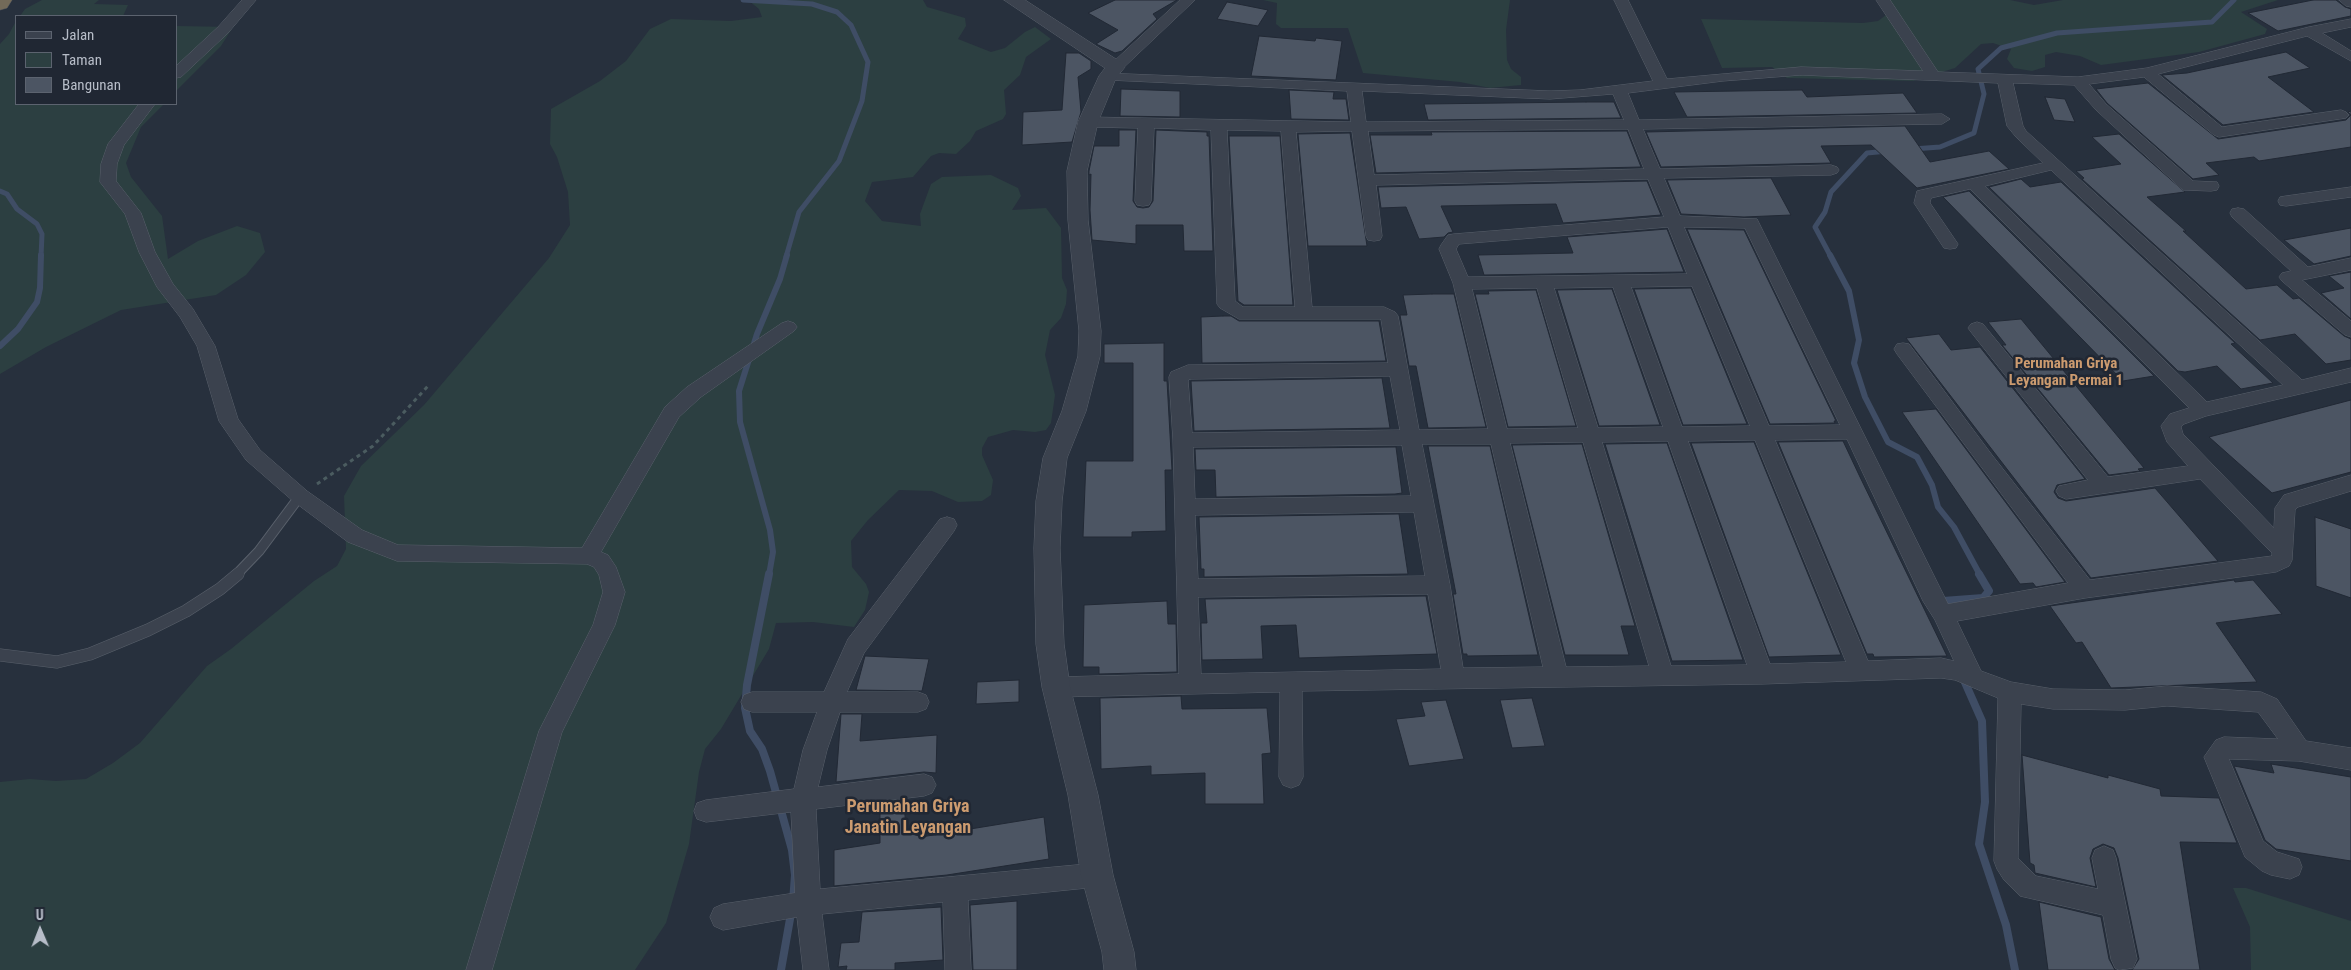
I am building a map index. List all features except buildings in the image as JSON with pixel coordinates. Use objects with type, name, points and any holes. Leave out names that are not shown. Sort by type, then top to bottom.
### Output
[{"type":"highway","points":[[0,4],[3,0]]},
{"type":"street","points":[[178,72],[223,30],[248,0]]},
{"type":"street","points":[[1013,0],[1112,71],[1354,88],[1522,94],[1580,94],[1801,71],[2078,81],[2147,72],[2351,23]]},
{"type":"street","points":[[1120,970],[1118,952],[1097,875],[1083,795],[1056,687],[1050,644],[1047,548],[1049,501],[1055,458],[1074,411],[1089,356],[1090,322],[1076,195],[1080,150],[1088,122],[1112,71],[1188,0]]},
{"type":"street","points":[[1621,0],[1662,84]]},
{"type":"street","points":[[1883,0],[1933,75]]},
{"type":"street","points":[[2346,0],[2351,3]]},
{"type":"street","points":[[2309,32],[2351,57]]},
{"type":"street","points":[[2147,72],[2219,132],[2341,115]]},
{"type":"street","points":[[1997,77],[2015,126],[2054,165],[2298,388]]},
{"type":"street","points":[[2078,81],[2101,106],[2189,186],[2212,186]]},
{"type":"street","points":[[1354,88],[1374,236]]},
{"type":"street","points":[[1619,90],[1861,670]]},
{"type":"street","points":[[146,105],[116,144],[109,164],[108,182],[133,213],[147,252],[166,286],[187,312],[206,346],[229,421],[252,455],[300,496],[355,536],[398,553],[588,556],[601,561],[609,573],[614,592],[604,626],[552,731],[479,970]]},
{"type":"street","points":[[1088,122],[1288,128],[1942,119]]},
{"type":"street","points":[[1143,201],[1146,124]]},
{"type":"street","points":[[1218,126],[1226,304],[1238,313],[1387,314],[1389,316],[1454,678]]},
{"type":"street","points":[[1288,128],[1304,314]]},
{"type":"street","points":[[1950,244],[1922,203],[1922,197],[2054,165]]},
{"type":"street","points":[[1367,180],[1831,170]]},
{"type":"street","points":[[1974,184],[2203,410]]},
{"type":"street","points":[[2286,201],[2351,192]]},
{"type":"street","points":[[2238,214],[2302,272]]},
{"type":"street","points":[[1557,678],[1462,283],[1447,249],[1454,239],[1673,221],[1747,222],[1753,224],[1939,608],[1966,676]]},
{"type":"street","points":[[2351,264],[2289,275],[2288,279],[2351,331]]},
{"type":"street","points":[[1462,283],[1698,280]]},
{"type":"street","points":[[1620,281],[1762,674]]},
{"type":"street","points":[[1544,282],[1663,676]]},
{"type":"street","points":[[588,556],[672,412],[694,392],[788,327]]},
{"type":"street","points":[[1977,328],[2103,485]]},
{"type":"street","points":[[1902,348],[1985,460],[2085,589]]},
{"type":"street","points":[[1190,683],[1183,440],[1178,377],[1181,374],[1398,369]]},
{"type":"street","points":[[2283,551],[2204,471],[2174,437],[2171,426],[2177,420],[2203,410],[2351,375]]},
{"type":"street","points":[[1183,440],[1854,432]]},
{"type":"street","points":[[2066,490],[2204,471]]},
{"type":"street","points":[[1939,608],[2276,564],[2282,560],[2285,508],[2291,501],[2351,483]]},
{"type":"street","points":[[1185,507],[1423,504]]},
{"type":"street","points":[[816,970],[797,905],[787,803],[815,750],[842,674],[856,646],[947,525]]},
{"type":"street","points":[[1187,588],[1438,585]]},
{"type":"street","points":[[1056,687],[1291,681],[1762,674],[1941,668],[2010,692],[2069,700],[2125,700],[2168,696],[2261,702],[2270,706],[2299,750]]},
{"type":"street","points":[[1291,681],[1291,777]]},
{"type":"street","points":[[2010,692],[2005,858],[2008,866],[2029,887],[2114,905]]},
{"type":"street","points":[[752,702],[918,702]]},
{"type":"street","points":[[2290,867],[2271,862],[2254,849],[2216,757],[2224,747],[2299,750],[2351,758]]},
{"type":"street","points":[[706,811],[787,803],[924,785]]},
{"type":"street","points":[[2104,858],[2124,959]]},
{"type":"street","points":[[723,917],[797,905],[1097,875]]},
{"type":"street","points":[[955,888],[958,970]]},
{"type":"lane","points":[[0,655],[57,662],[90,654],[186,611],[220,588],[242,570],[259,551],[300,496]]},
{"type":"path","points":[[300,496],[373,446],[428,386]]},
{"type":"green space","points":[[42,0],[99,0],[94,4],[128,5],[123,15],[21,15],[25,9]]},
{"type":"green space","points":[[748,0],[923,0],[927,7],[965,18],[966,26],[958,39],[991,52],[1005,48],[1025,32],[1035,27],[1051,39],[1026,57],[1020,75],[1004,90],[1006,114],[1003,119],[976,131],[970,141],[956,154],[939,153],[931,156],[913,177],[872,182],[865,201],[882,221],[921,226],[920,214],[931,184],[942,177],[991,175],[1018,188],[1021,196],[1012,210],[1046,208],[1061,228],[1062,278],[1067,290],[1066,304],[1061,318],[1050,330],[1045,355],[1055,395],[1051,423],[1046,430],[1035,432],[1013,430],[988,437],[982,448],[982,455],[993,480],[991,495],[982,501],[958,502],[932,491],[899,490],[868,520],[851,541],[852,567],[866,584],[869,592],[865,610],[854,627],[813,622],[776,623],[769,649],[721,729],[705,749],[699,772],[689,844],[666,923],[635,970],[0,970],[0,782],[30,779],[56,781],[86,779],[113,763],[140,743],[207,666],[231,649],[314,581],[337,566],[346,549],[344,496],[361,466],[424,405],[549,258],[570,225],[568,192],[557,157],[550,144],[551,109],[600,81],[626,61],[650,29],[671,19],[731,21],[762,17],[759,9]]},
{"type":"green space","points":[[1263,0],[1510,0],[1506,30],[1507,60],[1511,69],[1521,77],[1521,85],[1490,88],[1460,82],[1363,73],[1348,28],[1281,28],[1276,24],[1277,3]]},
{"type":"green space","points":[[1890,0],[2010,0],[2034,5],[2063,0],[2278,0],[2241,12],[2267,29],[2265,34],[2199,52],[2101,65],[2080,56],[2056,52],[2045,55],[2045,67],[2032,71],[2014,68],[2007,59],[2011,49],[1993,43],[1981,44],[1955,68],[1913,81],[1787,78],[1772,67],[1722,68],[1701,19],[1863,23],[1878,21],[1886,15],[1891,9]]},
{"type":"green space","points":[[15,23],[15,105],[163,105],[141,127],[126,163],[131,177],[162,216],[168,259],[198,241],[237,226],[260,233],[265,252],[246,275],[216,295],[121,310],[46,347],[0,374],[0,44],[9,34]]},
{"type":"green space","points":[[178,26],[233,27],[221,46],[178,89]]},
{"type":"green space","points":[[2233,888],[2246,888],[2351,921],[2351,970],[2251,970],[2250,927]]},
{"type":"waterway","points":[[743,0],[812,4],[837,12],[851,25],[868,62],[862,101],[839,161],[799,212],[786,257]]},
{"type":"waterway","points":[[1913,149],[1940,147],[1974,133],[1984,94],[1978,69],[2001,48],[2057,33],[2212,22],[2234,0]]},
{"type":"waterway","points":[[1831,257],[1815,227],[1825,212],[1831,192],[1867,153],[1888,151]]},
{"type":"waterway","points":[[0,191],[7,194],[17,209],[37,224],[42,234],[41,257]]},
{"type":"waterway","points":[[0,346],[18,329],[37,302],[40,288],[41,255]]},
{"type":"waterway","points":[[769,575],[773,552],[770,530],[740,422],[739,391],[757,334],[780,279],[787,255]]},
{"type":"waterway","points":[[1830,255],[1849,291],[1859,340],[1854,363],[1865,397],[1888,442],[1917,457],[1932,485],[1938,507],[1954,527],[1980,575]]},
{"type":"waterway","points":[[769,574],[747,685],[745,708],[750,731],[762,749],[770,771],[792,850],[795,875],[793,902],[781,970]]},
{"type":"waterway","points":[[1940,605],[1943,601],[1983,598],[1989,591],[1979,574]]},
{"type":"waterway","points":[[1963,678],[1982,721],[1985,802],[1979,844],[2006,925],[2015,970]]},
{"type":"district","name":"Perumahan Griya Leyangan Permai 1","points":[[2066,372]]},
{"type":"district","name":"Perumahan Griya Janatin Leyangan","points":[[908,818]]}]
